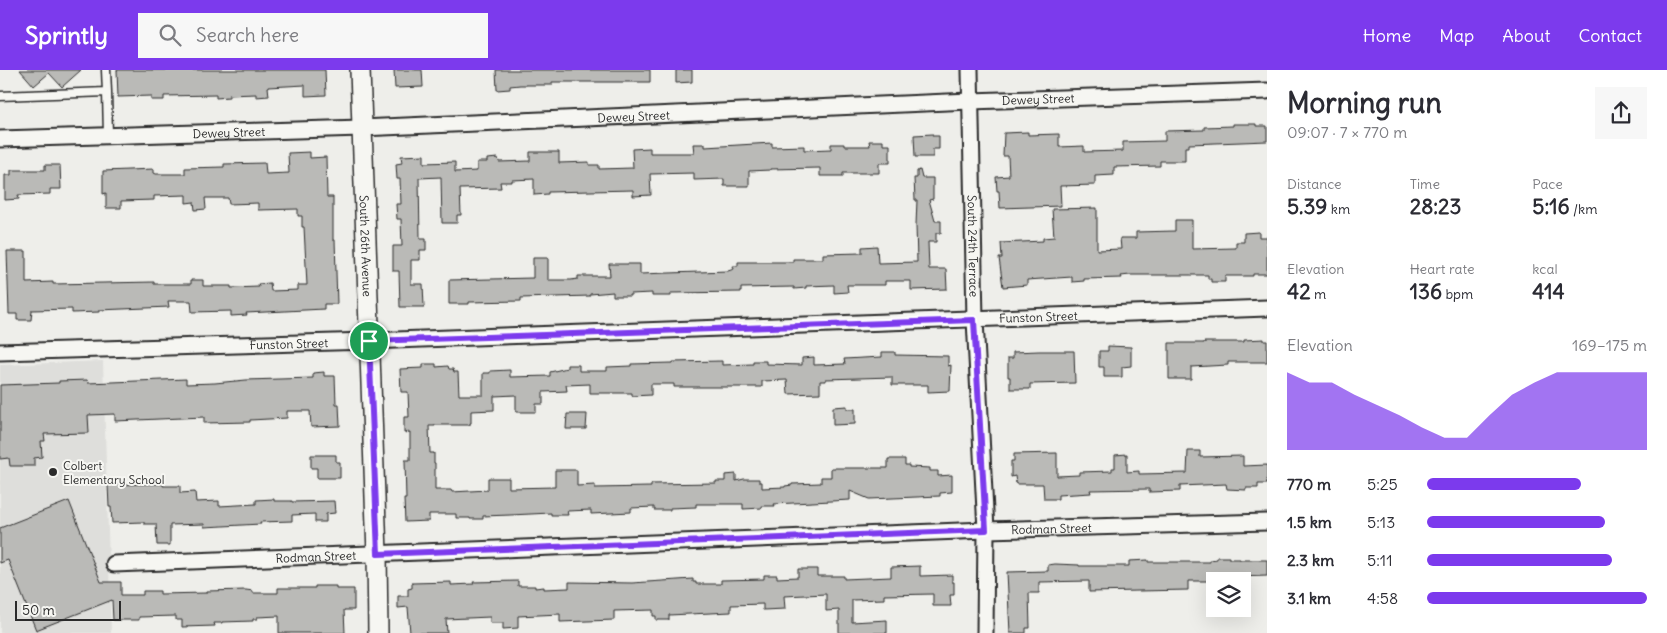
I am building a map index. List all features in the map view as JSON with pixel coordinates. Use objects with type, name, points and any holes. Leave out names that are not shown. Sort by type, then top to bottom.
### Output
[{"type":"street","name":"South 26th Avenue","points":[[360,70],[378,554],[378,633]]},
{"type":"street","name":"South 24th Terrace","points":[[970,70],[974,320],[986,530],[985,633]]},
{"type":"street","name":"Dewey Street","points":[[0,139],[362,128],[970,101],[1267,91]]},
{"type":"street","name":"Funston Street","points":[[0,352],[974,320],[1267,308]]},
{"type":"street","name":"Rodman Street","points":[[114,564],[986,530],[1267,522]]},
{"type":"lane","points":[[106,70],[108,136]]},
{"type":"lane","points":[[0,96],[107,92]]},
{"type":"shaded area","name":"Colbert Elementary School","points":[[103,361],[111,633],[0,633],[0,365]]},
{"type":"building","points":[[20,70],[81,70],[62,87],[49,73],[34,86]]},
{"type":"building","points":[[117,70],[325,70],[326,95],[305,96],[305,85],[268,87],[269,96],[256,97],[256,94],[229,95],[229,97],[216,98],[216,95],[164,96],[164,100],[151,100],[151,96],[118,97]]},
{"type":"building","points":[[394,70],[422,70],[423,87],[395,88]]},
{"type":"building","points":[[496,70],[650,70],[650,82],[552,82],[552,85],[520,85],[510,86],[510,89],[497,90]]},
{"type":"building","points":[[676,70],[692,70],[692,82],[676,83]]},
{"type":"building","points":[[1233,124],[1267,126],[1267,141],[1189,144],[1189,147],[1185,147],[1185,161],[1160,161],[1160,166],[1114,167],[1114,175],[1095,176],[1095,185],[1060,186],[1061,206],[1000,208],[996,177],[1009,176],[1008,156],[1003,156],[1004,133],[1028,132],[1028,135],[1059,134],[1059,147],[1084,146],[1084,152],[1123,151],[1123,142],[1165,141],[1165,131],[1204,130],[1204,127],[1233,126]]},
{"type":"building","points":[[933,134],[933,136],[939,136],[939,149],[933,149],[933,157],[915,157],[914,135]]},
{"type":"building","points":[[869,141],[883,141],[883,145],[890,145],[890,163],[879,163],[879,173],[843,173],[843,176],[820,176],[820,168],[749,171],[749,186],[724,186],[724,179],[694,180],[694,173],[650,174],[651,195],[633,196],[633,190],[548,192],[548,194],[534,195],[534,179],[512,180],[512,182],[500,182],[501,188],[460,189],[461,215],[457,215],[457,223],[442,223],[441,177],[419,178],[420,239],[426,239],[426,250],[420,250],[420,260],[411,260],[411,284],[423,284],[424,307],[400,307],[399,271],[393,271],[393,246],[402,246],[401,219],[397,219],[396,204],[401,204],[400,179],[397,179],[396,164],[402,163],[401,156],[424,155],[424,163],[455,162],[455,172],[477,171],[477,162],[487,162],[487,159],[498,158],[499,162],[530,161],[530,152],[559,152],[559,163],[589,162],[589,165],[599,165],[599,169],[633,168],[632,149],[650,148],[650,153],[694,153],[693,144],[705,144],[705,147],[772,143],[772,147],[804,146],[804,150],[831,149],[831,144],[870,146]]},
{"type":"building","points":[[310,152],[310,158],[326,157],[327,197],[333,197],[333,240],[335,240],[337,304],[324,304],[324,309],[246,313],[247,315],[231,316],[231,311],[192,312],[191,301],[168,301],[169,307],[99,310],[99,312],[72,313],[72,309],[32,310],[31,320],[17,320],[17,314],[9,314],[7,251],[26,251],[26,283],[154,282],[154,284],[191,284],[191,280],[203,280],[203,286],[259,287],[258,284],[270,283],[271,291],[298,290],[298,285],[307,285],[304,227],[302,227],[302,216],[298,216],[298,209],[258,210],[258,203],[229,204],[228,198],[205,198],[206,209],[195,210],[194,202],[186,203],[186,195],[154,196],[154,200],[121,201],[121,208],[106,208],[106,193],[103,194],[103,171],[154,169],[156,174],[185,174],[185,168],[224,167],[224,164],[265,163],[266,174],[289,173],[288,153]]},
{"type":"building","points":[[45,165],[60,165],[61,189],[50,189],[50,194],[18,195],[19,199],[5,200],[5,175],[11,175],[11,170],[45,170]]},
{"type":"building","points":[[920,170],[922,178],[933,178],[933,199],[929,200],[935,221],[941,221],[941,233],[936,233],[936,242],[928,242],[929,269],[946,269],[947,289],[911,290],[911,281],[885,281],[885,285],[847,285],[848,292],[834,293],[834,285],[806,286],[806,288],[794,289],[794,287],[741,288],[741,292],[671,293],[671,296],[652,296],[652,293],[613,296],[613,292],[590,294],[590,296],[521,298],[521,301],[449,304],[449,280],[533,278],[533,258],[548,258],[548,280],[571,280],[578,279],[578,276],[610,276],[609,264],[640,264],[640,274],[728,271],[734,269],[733,266],[738,266],[738,262],[793,262],[793,259],[823,259],[823,254],[862,253],[862,247],[877,246],[878,263],[917,262],[917,200],[915,200],[914,178],[917,178],[917,171]]},
{"type":"building","points":[[1097,208],[1097,250],[1121,249],[1120,238],[1136,238],[1136,232],[1175,231],[1175,220],[1192,220],[1192,249],[1236,248],[1236,242],[1244,242],[1244,233],[1259,232],[1259,237],[1267,237],[1267,274],[1225,276],[1225,282],[1211,282],[1211,279],[1208,279],[1208,275],[1130,275],[1121,276],[1122,278],[1084,279],[1084,281],[1072,282],[1072,277],[1027,280],[1027,285],[1003,287],[999,258],[1002,258],[1001,243],[1043,241],[1043,238],[1054,237],[1052,209]]},
{"type":"building","points":[[1264,339],[1264,341],[1267,341],[1267,362],[1228,362],[1228,365],[1191,367],[1191,379],[1169,379],[1169,343],[1244,342],[1244,340]]},
{"type":"building","points":[[1108,346],[1131,347],[1131,366],[1122,367],[1122,377],[1104,377],[1104,367],[1099,367],[1099,351],[1108,351]]},
{"type":"building","points":[[1074,351],[1075,383],[1030,384],[1030,389],[1010,389],[1008,358],[1013,358],[1013,352]]},
{"type":"building","points":[[882,352],[895,352],[895,355],[948,356],[948,366],[951,365],[950,391],[928,392],[928,385],[892,385],[892,377],[826,379],[826,381],[820,381],[820,393],[788,394],[787,380],[762,381],[762,387],[674,387],[674,384],[651,384],[651,395],[632,396],[632,393],[590,393],[590,384],[566,385],[567,391],[543,392],[543,404],[536,404],[536,412],[516,412],[516,395],[494,396],[494,410],[471,411],[470,425],[429,426],[430,453],[434,453],[435,463],[435,490],[451,490],[452,492],[488,490],[488,478],[509,478],[509,488],[555,487],[555,470],[577,470],[577,486],[595,485],[595,488],[651,487],[651,484],[716,483],[716,481],[725,481],[725,475],[736,474],[736,481],[759,479],[759,482],[762,482],[762,488],[785,487],[792,484],[821,483],[821,477],[831,477],[831,468],[888,468],[888,459],[905,459],[905,465],[909,465],[909,467],[930,468],[930,471],[938,471],[938,476],[952,475],[952,492],[940,493],[940,496],[869,499],[850,491],[850,500],[774,504],[775,506],[743,509],[743,504],[696,504],[696,507],[670,508],[670,510],[654,510],[654,507],[631,508],[631,512],[591,514],[591,510],[567,511],[568,515],[551,515],[551,513],[483,516],[483,519],[456,518],[456,514],[429,514],[429,521],[405,522],[405,460],[410,460],[410,432],[404,433],[404,417],[409,417],[408,392],[401,392],[400,369],[423,368],[423,364],[436,364],[436,367],[448,366],[454,372],[458,372],[459,395],[483,395],[483,373],[490,373],[490,371],[510,370],[510,377],[550,376],[550,372],[567,368],[567,365],[579,365],[579,371],[607,371],[607,367],[673,362],[722,361],[722,365],[753,364],[753,361],[766,361],[766,364],[802,365],[802,358],[814,357],[814,365],[845,364],[844,359],[882,357]]},
{"type":"building","points":[[324,372],[324,376],[335,376],[336,404],[339,404],[340,426],[311,427],[310,411],[287,411],[287,418],[250,420],[250,422],[204,423],[204,417],[115,421],[115,414],[88,415],[89,433],[44,434],[45,441],[41,441],[42,457],[34,458],[34,466],[10,466],[9,458],[0,459],[0,385],[87,380],[88,383],[186,379],[186,384],[215,383],[313,378],[313,373]]},
{"type":"building","points":[[847,406],[847,409],[855,409],[855,424],[833,425],[833,407]]},
{"type":"building","points":[[567,414],[587,414],[586,429],[566,429]]},
{"type":"building","points":[[1188,451],[1200,451],[1200,457],[1243,456],[1243,466],[1267,465],[1267,484],[1258,484],[1258,488],[1246,488],[1246,490],[1227,489],[1226,484],[1180,486],[1180,491],[1149,492],[1149,489],[1090,490],[1091,493],[1058,495],[1058,499],[1044,499],[1043,484],[1016,484],[1015,476],[1011,477],[1011,461],[1014,461],[1014,454],[1057,453],[1057,476],[1079,475],[1079,472],[1112,471],[1112,468],[1115,468],[1115,455],[1127,454],[1127,472],[1139,471],[1139,474],[1187,473]]},
{"type":"building","points":[[311,455],[336,455],[336,462],[340,462],[340,478],[317,478],[317,468],[311,468]]},
{"type":"building","points":[[163,484],[163,486],[180,486],[180,493],[195,492],[196,502],[219,501],[219,506],[256,504],[256,500],[274,499],[274,501],[292,502],[334,501],[335,513],[326,514],[326,522],[315,522],[315,514],[292,515],[292,521],[260,522],[261,524],[204,527],[204,524],[170,525],[170,545],[157,545],[156,524],[144,524],[144,522],[112,523],[108,485]]},
{"type":"building","points":[[69,501],[101,582],[121,582],[121,595],[143,595],[143,591],[160,591],[160,594],[246,590],[253,591],[253,593],[278,593],[278,588],[315,588],[315,586],[336,586],[336,589],[354,589],[354,610],[344,610],[345,633],[279,633],[279,616],[257,617],[253,621],[214,623],[215,626],[182,627],[182,620],[176,620],[176,616],[139,617],[139,620],[113,620],[112,600],[36,630],[8,560],[0,563],[0,528]]},
{"type":"building","points":[[1217,557],[1229,557],[1229,559],[1240,560],[1267,560],[1267,576],[1251,577],[1251,572],[1206,572],[1206,581],[1188,581],[1188,590],[1089,592],[1089,581],[1039,582],[1039,593],[1029,593],[1030,628],[1026,628],[1026,633],[1010,633],[1007,572],[1048,571],[1048,565],[1055,564],[1129,566],[1129,561],[1210,562],[1210,560],[1217,559]]},
{"type":"building","points":[[920,566],[920,576],[952,575],[954,595],[950,595],[951,606],[933,606],[933,594],[884,595],[884,599],[852,600],[852,622],[887,620],[887,633],[839,633],[839,610],[826,611],[826,594],[784,596],[785,609],[763,610],[763,604],[731,605],[731,612],[669,615],[669,620],[656,620],[656,616],[653,616],[653,610],[614,611],[614,620],[560,622],[560,614],[518,616],[518,628],[503,629],[503,623],[490,623],[490,617],[446,619],[447,633],[410,633],[408,607],[398,608],[398,596],[408,596],[408,589],[412,588],[412,583],[451,582],[451,585],[474,584],[473,582],[518,581],[518,586],[544,587],[544,589],[569,588],[569,582],[632,583],[693,579],[693,582],[696,582],[696,584],[721,584],[721,580],[764,579],[764,575],[777,575],[777,578],[798,577],[798,569],[817,569],[817,576],[844,576],[844,579],[891,577],[891,567]]},
{"type":"place","name":"Colbert Elementary School","points":[[53,472]]},
{"type":"route","points":[[974,320],[986,530],[378,554],[369,341],[974,320]]}]
